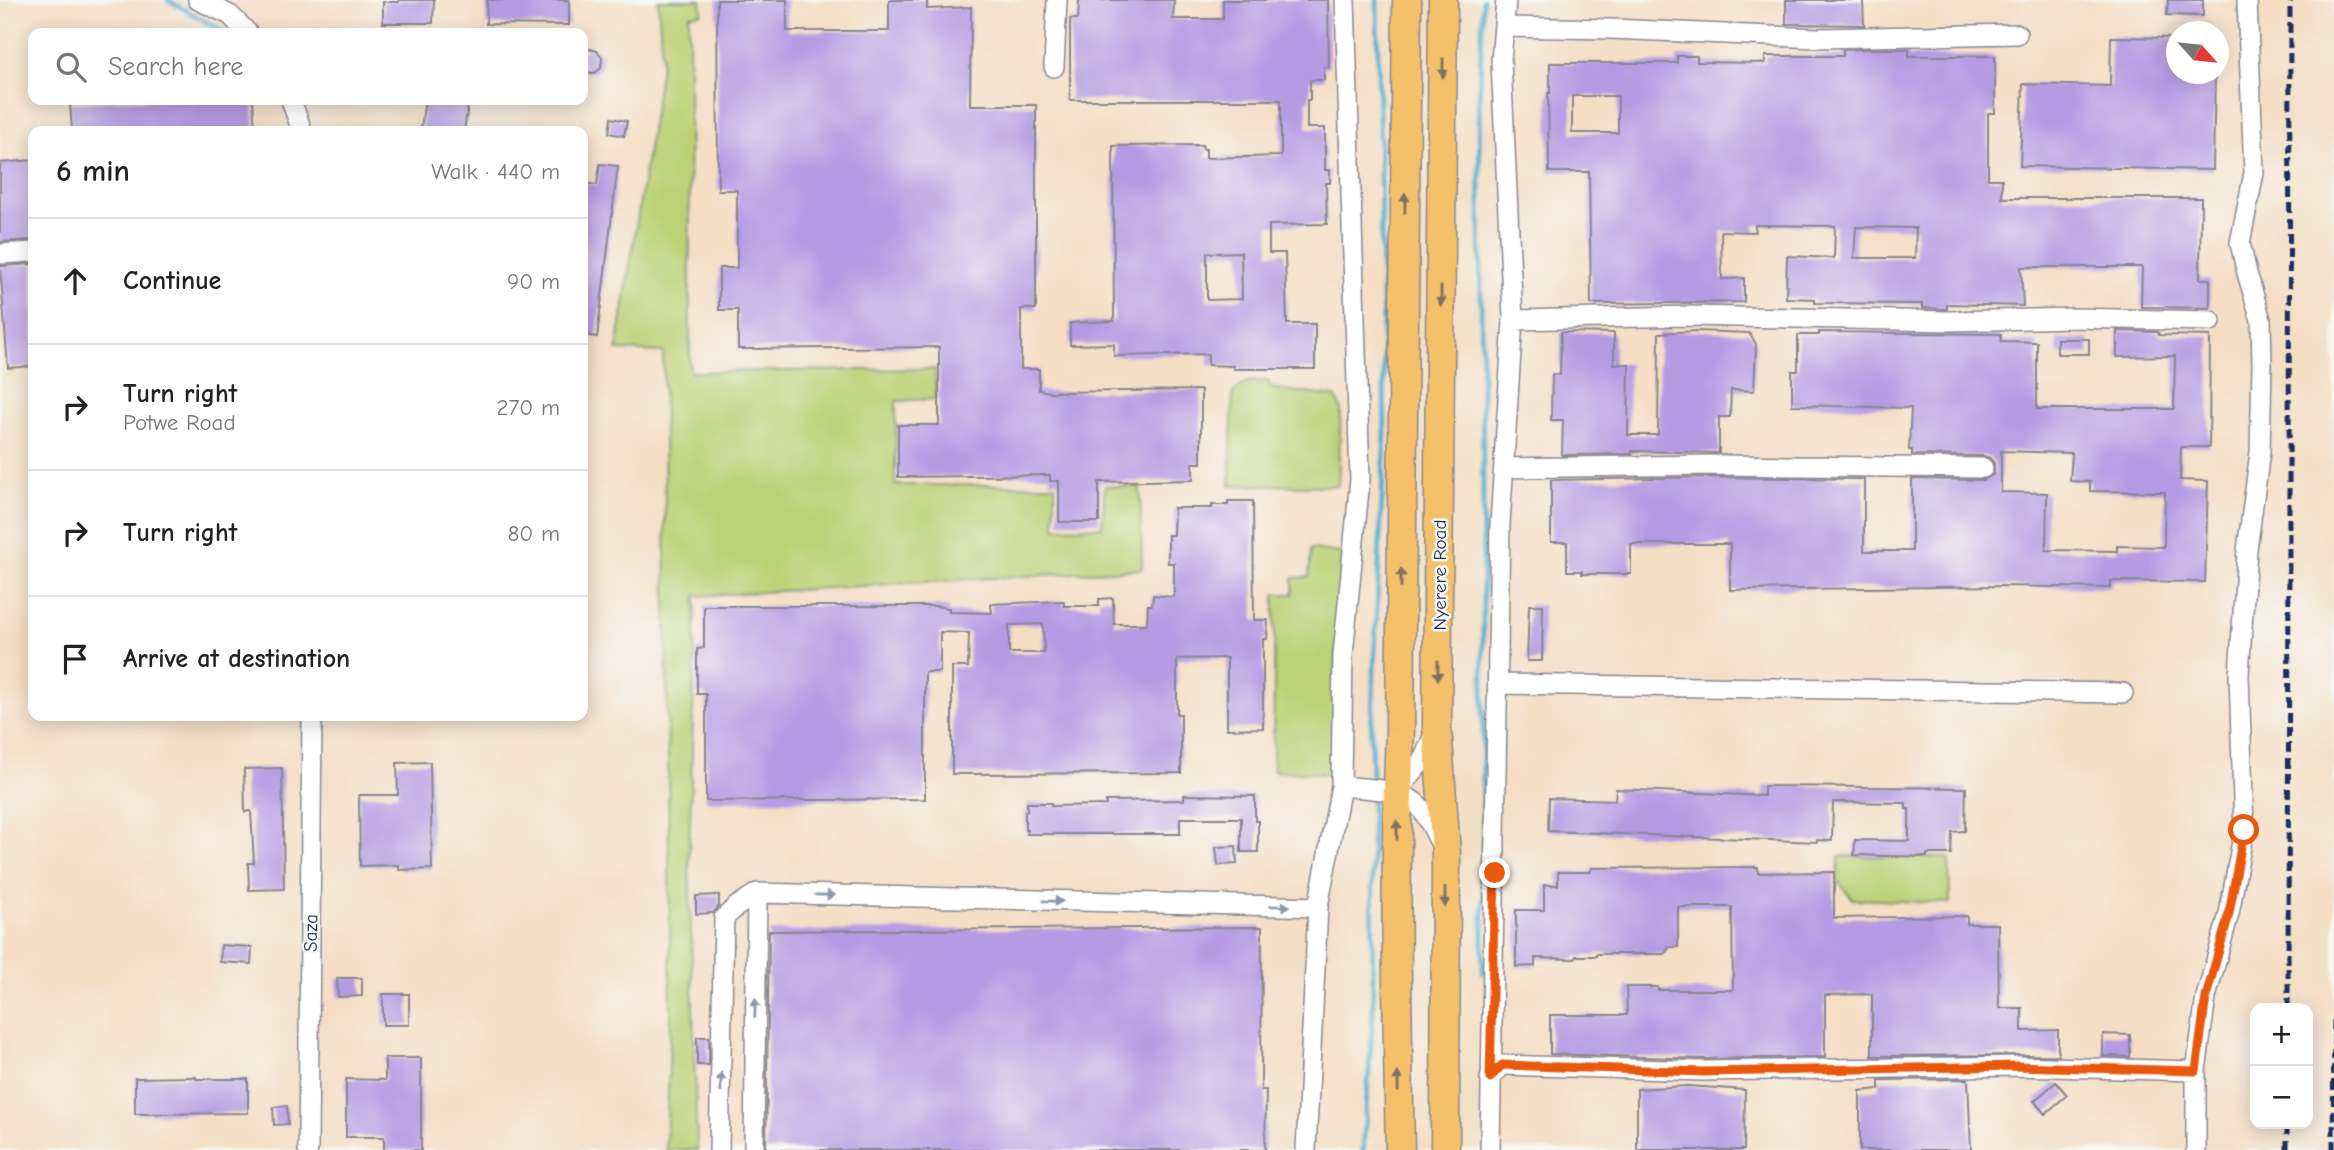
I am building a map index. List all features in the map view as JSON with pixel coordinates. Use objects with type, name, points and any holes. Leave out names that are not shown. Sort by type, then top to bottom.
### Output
[{"type":"highway","name":"Nyerere Road","points":[[1399,1150],[1397,793],[1407,0]]},
{"type":"highway","name":"Nyerere Road","points":[[1443,0],[1437,728],[1446,853],[1445,1150]]},
{"type":"street","points":[[198,0],[230,15],[243,28]]},
{"type":"street","points":[[1054,67],[1057,0]]},
{"type":"street","points":[[1306,1150],[1318,907],[1341,786],[1343,655],[1360,478],[1345,0]]},
{"type":"street","points":[[1490,1150],[1500,524],[1513,320],[1501,61],[1506,0]]},
{"type":"street","points":[[2196,1150],[2196,1071],[2206,997],[2229,914],[2244,830],[2239,675],[2246,550],[2260,452],[2262,365],[2261,320],[2240,243],[2254,173],[2247,0]]},
{"type":"street","points":[[1504,27],[1818,38],[2017,34]]},
{"type":"street","points":[[293,105],[300,126]]},
{"type":"street","points":[[0,254],[28,252]]},
{"type":"street","points":[[1513,320],[1688,316],[1949,321],[2072,318],[2211,321]]},
{"type":"street","points":[[1504,468],[1724,465],[1983,468]]},
{"type":"street","points":[[1498,684],[2123,693]]},
{"type":"street","name":"Saza","points":[[308,1150],[312,721]]},
{"type":"street","points":[[1397,793],[1424,758],[1437,728]]},
{"type":"street","points":[[1341,786],[1397,793],[1420,807],[1446,853]]},
{"type":"street","points":[[719,1150],[724,918],[736,906],[757,893],[1318,907]]},
{"type":"street","points":[[754,1150],[757,893]]},
{"type":"street","points":[[1490,1078],[1502,1065],[1703,1072],[2018,1066],[2196,1071]]},
{"type":"green space","points":[[658,0],[701,0],[702,13],[689,15],[690,372],[935,369],[935,399],[896,401],[895,485],[1055,485],[1055,528],[1102,527],[1105,486],[1140,487],[1142,569],[696,596],[689,859],[697,1150],[666,1150],[671,1015],[663,352],[617,350],[662,60]]},
{"type":"green space","points":[[1269,381],[1270,388],[1335,397],[1341,408],[1338,486],[1230,485],[1233,393],[1247,382]]},
{"type":"green space","points":[[1311,549],[1341,553],[1331,774],[1273,771],[1275,594],[1293,594],[1293,578],[1309,577]]},
{"type":"green space","points":[[1839,856],[1949,858],[1950,903],[1853,899],[1838,882]]},
{"type":"building","points":[[434,0],[433,23],[383,23],[383,2]]},
{"type":"building","points":[[487,0],[569,0],[569,25],[486,24]]},
{"type":"building","points":[[717,0],[787,0],[787,31],[889,31],[889,0],[927,0],[927,9],[971,7],[970,105],[1036,105],[1036,309],[1021,309],[1021,369],[1039,369],[1039,390],[1050,392],[1201,390],[1201,463],[1193,463],[1193,480],[1099,482],[1099,522],[1059,522],[1059,481],[1050,481],[1050,475],[898,477],[898,425],[939,425],[939,347],[738,349],[738,310],[719,310],[719,268],[737,268],[737,190],[718,190]]},
{"type":"building","points":[[1079,0],[1174,0],[1173,19],[1223,19],[1223,0],[1328,0],[1329,67],[1324,67],[1324,80],[1310,80],[1310,100],[1307,100],[1307,128],[1325,128],[1325,170],[1330,170],[1330,183],[1326,183],[1327,224],[1269,225],[1269,253],[1285,253],[1287,324],[1315,324],[1315,369],[1233,369],[1233,366],[1208,365],[1208,354],[1114,356],[1114,344],[1070,345],[1070,323],[1114,321],[1113,146],[1202,145],[1203,149],[1206,149],[1206,158],[1281,156],[1281,100],[1070,100],[1070,19],[1078,19]],"holes":[[[1241,252],[1242,299],[1207,300],[1207,253]]]},
{"type":"building","points":[[1786,0],[1863,0],[1864,25],[1786,24]]},
{"type":"building","points":[[2168,0],[2203,0],[2203,16],[2167,15]]},
{"type":"building","points":[[2111,37],[2166,38],[2166,84],[2215,84],[2213,170],[2020,166],[2023,84],[2110,86]]},
{"type":"building","points":[[1909,49],[1909,56],[1995,56],[1995,113],[1988,113],[1988,179],[2002,179],[2002,198],[2201,198],[2200,279],[2210,279],[2210,308],[2141,307],[2142,267],[2021,267],[2023,306],[1947,304],[1947,309],[1922,308],[1922,304],[1815,303],[1815,299],[1786,298],[1787,256],[1834,258],[1835,226],[1755,225],[1755,232],[1721,231],[1722,279],[1744,278],[1744,302],[1591,304],[1589,172],[1549,172],[1550,63],[1677,63],[1677,56],[1697,56],[1697,62],[1765,63],[1765,56],[1843,56],[1843,50]],"holes":[[[1572,96],[1618,96],[1618,133],[1572,133]],[[1856,227],[1916,228],[1915,258],[1854,258]]]},
{"type":"building","points":[[588,50],[597,51],[602,57],[601,68],[595,73],[588,72]]},
{"type":"building","points":[[70,105],[253,105],[255,126],[72,126]]},
{"type":"building","points":[[424,105],[468,105],[465,126],[421,126]]},
{"type":"building","points":[[611,118],[627,121],[624,136],[609,133]]},
{"type":"building","points":[[28,160],[28,240],[0,242],[0,163]]},
{"type":"building","points":[[600,164],[618,166],[597,337],[588,336],[588,184],[597,185]]},
{"type":"building","points":[[28,264],[28,366],[8,368],[0,266]]},
{"type":"building","points":[[2117,331],[2210,336],[2209,447],[2181,447],[2180,480],[2208,481],[2205,582],[2111,581],[2111,588],[2001,586],[1730,590],[1730,544],[1631,544],[1631,574],[1582,574],[1582,571],[1567,571],[1567,542],[1551,542],[1551,480],[1711,477],[1864,479],[1864,551],[1912,551],[1912,479],[1984,480],[1994,474],[1994,463],[1983,456],[1912,455],[1912,450],[1909,450],[1911,408],[1792,405],[1792,371],[1798,371],[1798,335],[1819,335],[1819,332],[2001,334],[2001,341],[2037,342],[2037,409],[2174,409],[2175,356],[2117,357]],"holes":[[[2001,451],[2072,453],[2070,481],[2090,482],[2090,491],[2165,492],[2164,547],[2117,546],[2117,551],[2046,550],[2047,493],[2001,492]]]},
{"type":"building","points":[[1561,332],[1614,333],[1614,364],[1629,364],[1628,435],[1658,435],[1659,333],[1749,333],[1756,344],[1754,391],[1731,390],[1730,417],[1719,417],[1719,453],[1632,451],[1632,454],[1562,455],[1563,420],[1551,420],[1552,374],[1560,375]]},
{"type":"building","points":[[2057,339],[2089,339],[2089,354],[2057,354]]},
{"type":"building","points":[[1228,501],[1253,501],[1254,620],[1268,620],[1267,639],[1263,639],[1263,728],[1227,729],[1227,658],[1177,659],[1181,773],[952,774],[952,667],[968,667],[969,633],[940,632],[940,672],[925,672],[925,799],[706,801],[706,694],[697,694],[697,649],[704,648],[704,606],[937,606],[949,608],[949,612],[992,613],[991,604],[1064,601],[1064,606],[1099,606],[1099,599],[1113,598],[1114,624],[1147,624],[1148,605],[1152,605],[1153,595],[1174,597],[1174,563],[1168,563],[1168,535],[1173,535],[1174,508],[1212,508],[1212,505],[1228,505]],"holes":[[[1043,624],[1044,653],[1009,653],[1009,625]]]},
{"type":"building","points":[[1529,605],[1543,605],[1542,661],[1527,661]]},
{"type":"building","points":[[430,762],[432,869],[399,870],[399,865],[360,866],[359,795],[398,795],[397,763]]},
{"type":"building","points":[[282,768],[284,889],[249,890],[248,863],[254,863],[251,811],[245,812],[244,769]]},
{"type":"building","points":[[1764,786],[1966,788],[1965,831],[1952,832],[1951,854],[1927,854],[1927,857],[1854,855],[1855,840],[1909,841],[1909,809],[1906,809],[1906,803],[1833,802],[1832,841],[1548,831],[1549,798],[1615,800],[1616,789],[1764,796]]},
{"type":"building","points":[[1184,795],[1255,796],[1258,852],[1241,852],[1241,818],[1180,818],[1180,834],[1027,834],[1025,830],[1027,803],[1051,803],[1051,806],[1106,805],[1106,801],[1184,800]]},
{"type":"building","points":[[1236,846],[1237,864],[1218,865],[1216,847]]},
{"type":"building","points":[[1758,867],[1758,873],[1834,872],[1834,918],[1967,916],[1967,924],[1998,924],[1999,1008],[2022,1008],[2022,1031],[2058,1030],[2058,1055],[1872,1056],[1872,994],[1825,995],[1825,1057],[1703,1059],[1550,1054],[1550,1015],[1627,1015],[1626,987],[1658,987],[1658,990],[1733,990],[1732,907],[1678,907],[1678,947],[1669,947],[1665,954],[1596,954],[1576,956],[1575,959],[1535,958],[1535,966],[1516,967],[1516,910],[1544,910],[1544,885],[1558,885],[1558,872],[1591,872],[1591,868]]},
{"type":"building","points":[[719,895],[719,906],[713,913],[696,914],[696,896]]},
{"type":"building","points":[[1262,927],[1261,1090],[1266,1090],[1265,1150],[766,1150],[769,931]]},
{"type":"building","points":[[221,945],[252,947],[251,964],[220,962]]},
{"type":"building","points":[[337,978],[362,978],[362,996],[338,997]]},
{"type":"building","points":[[383,994],[409,994],[409,1025],[383,1025]]},
{"type":"building","points":[[2103,1034],[2130,1035],[2130,1057],[2103,1056]]},
{"type":"building","points":[[697,1037],[709,1037],[709,1065],[697,1065]]},
{"type":"building","points":[[385,1058],[421,1058],[421,1150],[384,1150],[384,1137],[346,1137],[346,1079],[385,1080]]},
{"type":"building","points":[[135,1078],[248,1079],[248,1113],[135,1114]]},
{"type":"building","points":[[1968,1079],[1971,1150],[1860,1150],[1860,1091],[1879,1089],[1879,1080]]},
{"type":"building","points":[[2056,1082],[2067,1095],[2045,1114],[2034,1101]]},
{"type":"building","points":[[1688,1086],[1745,1090],[1744,1150],[1637,1150],[1637,1089]]},
{"type":"building","points":[[287,1106],[288,1124],[274,1125],[273,1107]]},
{"type":"waterway","points":[[168,0],[217,28]]},
{"type":"waterway","points":[[1372,783],[1371,736],[1385,433],[1377,0]]},
{"type":"waterway","points":[[1483,0],[1479,105],[1483,475],[1483,973]]},
{"type":"waterway","points":[[1363,1150],[1373,1018],[1372,793]]},
{"type":"railway","points":[[2288,1003],[2290,0]]},
{"type":"railway","points":[[2333,1150],[2334,1016]]},
{"type":"railway","points":[[2287,1129],[2287,1150]]},
{"type":"route","points":[[1495,873],[1490,1078],[1502,1065],[1703,1072],[2018,1066],[2196,1071],[2206,997],[2229,914],[2244,830]]}]
